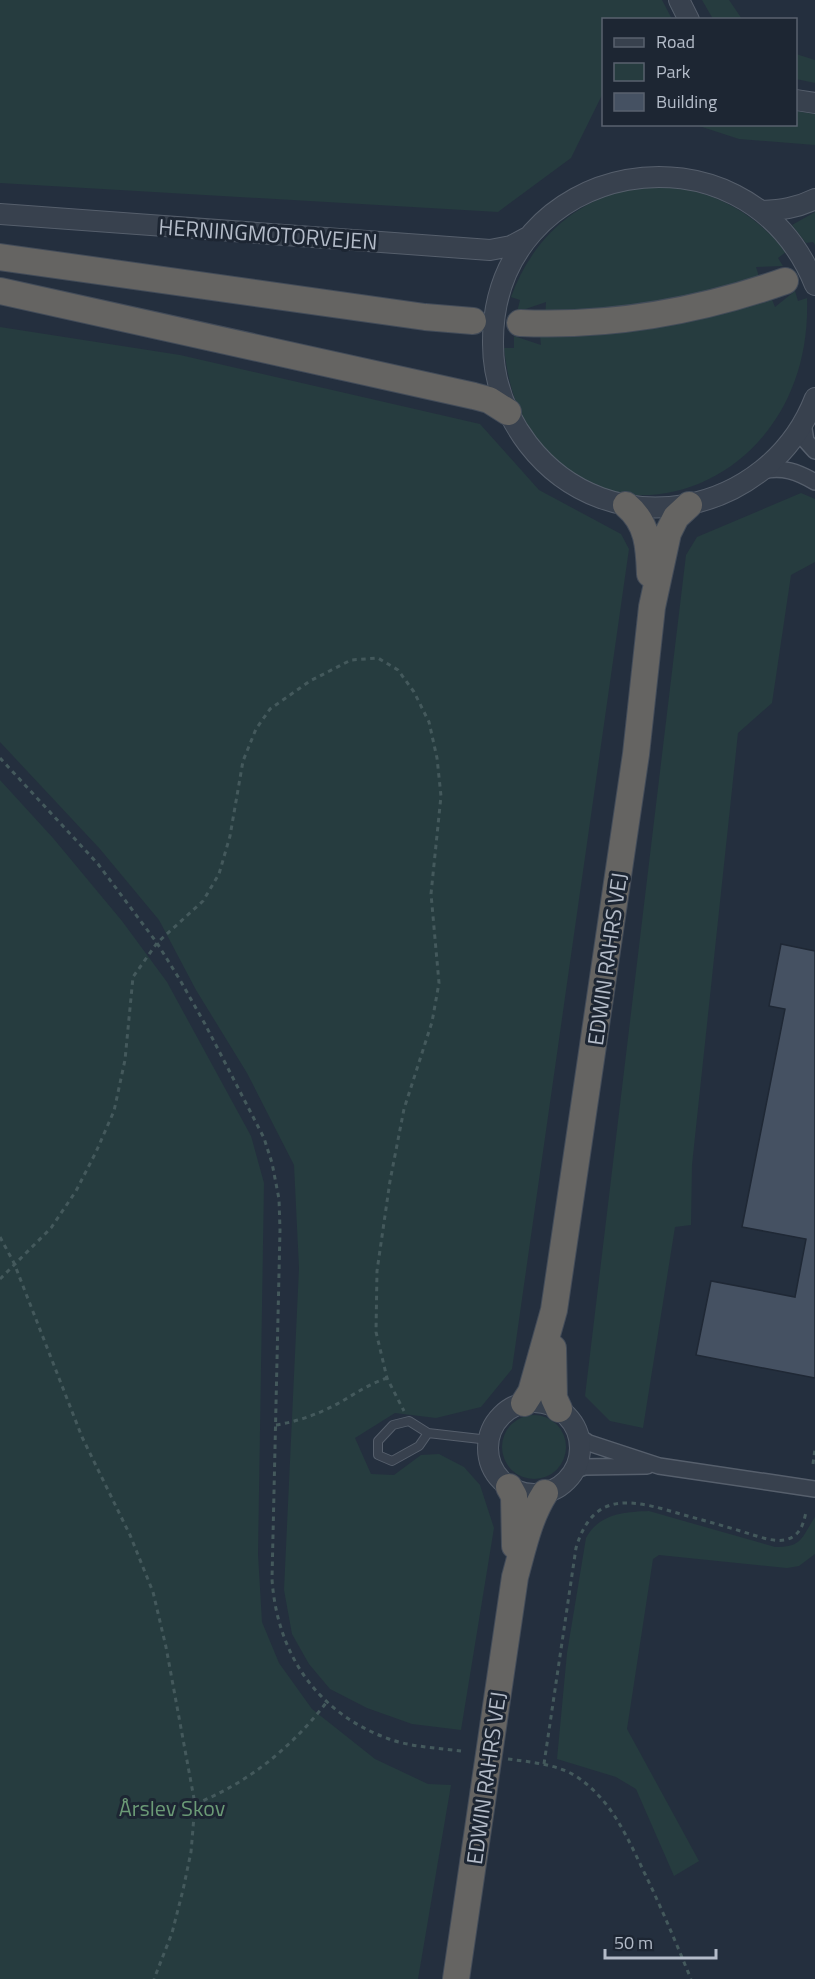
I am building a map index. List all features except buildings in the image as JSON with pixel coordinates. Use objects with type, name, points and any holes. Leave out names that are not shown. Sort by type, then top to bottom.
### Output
[{"type":"highway","points":[[0,257],[425,317],[473,321]]},
{"type":"highway","points":[[520,323],[599,322],[671,312],[751,293],[785,281]]},
{"type":"highway","points":[[0,291],[474,396],[489,400],[508,412]]},
{"type":"highway","points":[[626,505],[641,519],[645,530],[649,550],[652,607]]},
{"type":"highway","points":[[652,607],[668,534],[676,517],[689,505]]},
{"type":"highway","name":"EDWIN RAHRS VEJ","points":[[554,1310],[633,775],[652,607]]},
{"type":"highway","points":[[524,1403],[531,1392],[554,1310]]},
{"type":"highway","points":[[554,1310],[554,1398],[559,1410]]},
{"type":"highway","points":[[509,1487],[514,1496],[516,1515],[515,1576]]},
{"type":"highway","points":[[515,1576],[527,1533],[545,1492]]},
{"type":"highway","name":"EDWIN RAHRS VEJ","points":[[456,1979],[515,1576]]},
{"type":"street","points":[[679,0],[688,18]]},
{"type":"street","points":[[797,100],[815,103]]},
{"type":"street","points":[[815,285],[799,253],[776,223],[733,193],[701,181],[668,176],[634,177],[602,186],[579,197],[558,210],[533,233],[518,255],[500,294],[495,319],[494,362],[508,412],[531,448],[556,472],[586,491],[626,505],[651,508],[689,505],[712,499],[733,490],[763,471],[778,457],[803,423],[815,398]]},
{"type":"street","points":[[761,211],[787,210],[815,199]]},
{"type":"street","name":"HERNINGMOTORVEJEN","points":[[0,214],[490,250],[511,246],[533,233]]},
{"type":"street","points":[[803,423],[806,441],[815,451]]},
{"type":"street","points":[[763,471],[776,468],[788,470],[815,482]]},
{"type":"street","points":[[524,1403],[542,1403],[559,1410],[574,1426],[578,1436],[578,1460],[573,1471],[561,1485],[545,1492],[526,1493],[509,1487],[498,1477],[490,1463],[489,1440],[500,1416],[524,1403]]},
{"type":"street","points":[[578,1436],[589,1443],[659,1466]]},
{"type":"street","points":[[573,1471],[585,1467],[659,1466],[815,1489]]},
{"type":"lane","points":[[428,1433],[419,1446],[392,1461],[378,1455],[378,1441],[393,1425],[409,1421],[428,1433],[489,1440]]},
{"type":"path","points":[[0,1279],[51,1228],[76,1191],[96,1152],[114,1111],[125,1060],[133,977],[157,943],[203,901],[219,874],[230,836],[243,761],[256,729],[270,709],[309,681],[351,660],[378,658],[398,670],[414,692],[429,722],[437,758],[441,796],[431,894],[439,983],[432,1022],[404,1108],[390,1181],[377,1271],[376,1332],[387,1378],[409,1421]]},
{"type":"path","points":[[0,758],[98,864],[157,943],[205,1023],[264,1138],[272,1162],[279,1199],[280,1230],[272,1579],[273,1605],[284,1641],[299,1670],[326,1703],[360,1726],[390,1740],[461,1751]]},
{"type":"path","points":[[0,1237],[14,1263],[82,1437],[125,1525],[153,1592],[166,1647],[195,1804],[183,1890],[172,1933],[154,1979]]},
{"type":"path","points":[[275,1425],[300,1420],[328,1409],[387,1378]]},
{"type":"path","points":[[813,1464],[815,1449]]},
{"type":"path","points":[[544,1764],[576,1548],[581,1530],[593,1516],[604,1508],[622,1502],[642,1503],[756,1536],[783,1540],[795,1536],[800,1531],[806,1512]]},
{"type":"path","points":[[195,1804],[218,1795],[260,1770],[307,1728],[326,1703]]},
{"type":"path","points":[[506,1758],[544,1764],[572,1774],[593,1788],[609,1807],[624,1830],[665,1916],[691,1979]]},
{"type":"green space","points":[[0,0],[662,0],[671,18],[602,18],[602,95],[571,158],[498,212],[0,183]]},
{"type":"green space","points":[[702,0],[729,0],[741,18],[712,18]]},
{"type":"green space","points":[[797,54],[815,60],[815,83],[797,79]]},
{"type":"green space","points":[[797,111],[815,114],[815,145],[739,139],[699,126],[797,126]]},
{"type":"green space","points":[[673,187],[706,195],[736,208],[749,217],[786,252],[778,258],[783,266],[756,267],[761,283],[737,290],[545,318],[546,302],[517,312],[520,300],[511,297],[519,277],[542,242],[573,214],[591,203],[632,189]]},
{"type":"green space","points":[[815,212],[815,245],[813,242],[806,243],[792,225]]},
{"type":"green space","points":[[795,291],[798,301],[807,298],[797,374],[766,432],[721,472],[668,493],[613,492],[563,469],[524,421],[504,348],[514,348],[514,336],[541,345],[540,335],[771,297],[775,307]]},
{"type":"green space","points":[[0,327],[180,355],[480,424],[539,490],[621,534],[629,549],[512,1369],[481,1407],[436,1418],[395,1413],[355,1438],[371,1474],[394,1475],[421,1455],[439,1454],[464,1467],[480,1485],[494,1528],[461,1730],[412,1724],[367,1708],[330,1689],[309,1664],[292,1634],[284,1590],[299,1268],[294,1165],[247,1073],[196,990],[159,920],[100,849],[0,742]]},
{"type":"green space","points":[[801,493],[815,499],[815,562],[791,575],[772,703],[738,733],[692,1165],[691,1225],[675,1227],[643,1428],[610,1421],[585,1396],[686,555],[697,537]]},
{"type":"green space","name":"Årslev Skov","points":[[0,780],[53,838],[122,921],[167,982],[251,1136],[264,1183],[258,1554],[262,1622],[279,1663],[312,1709],[375,1759],[428,1784],[451,1785],[418,1979],[0,1979]]},
{"type":"green space","points":[[534,1415],[546,1417],[557,1424],[564,1435],[566,1447],[564,1459],[557,1470],[546,1477],[534,1479],[522,1477],[511,1470],[504,1459],[502,1447],[504,1435],[511,1424],[522,1417]]},
{"type":"green space","points":[[649,1511],[775,1547],[784,1547],[800,1540],[815,1517],[815,1554],[799,1566],[787,1568],[659,1555],[653,1559],[627,1729],[699,1861],[674,1876],[636,1789],[616,1777],[557,1759],[567,1653],[586,1538],[591,1530],[605,1519],[630,1512]]}]
